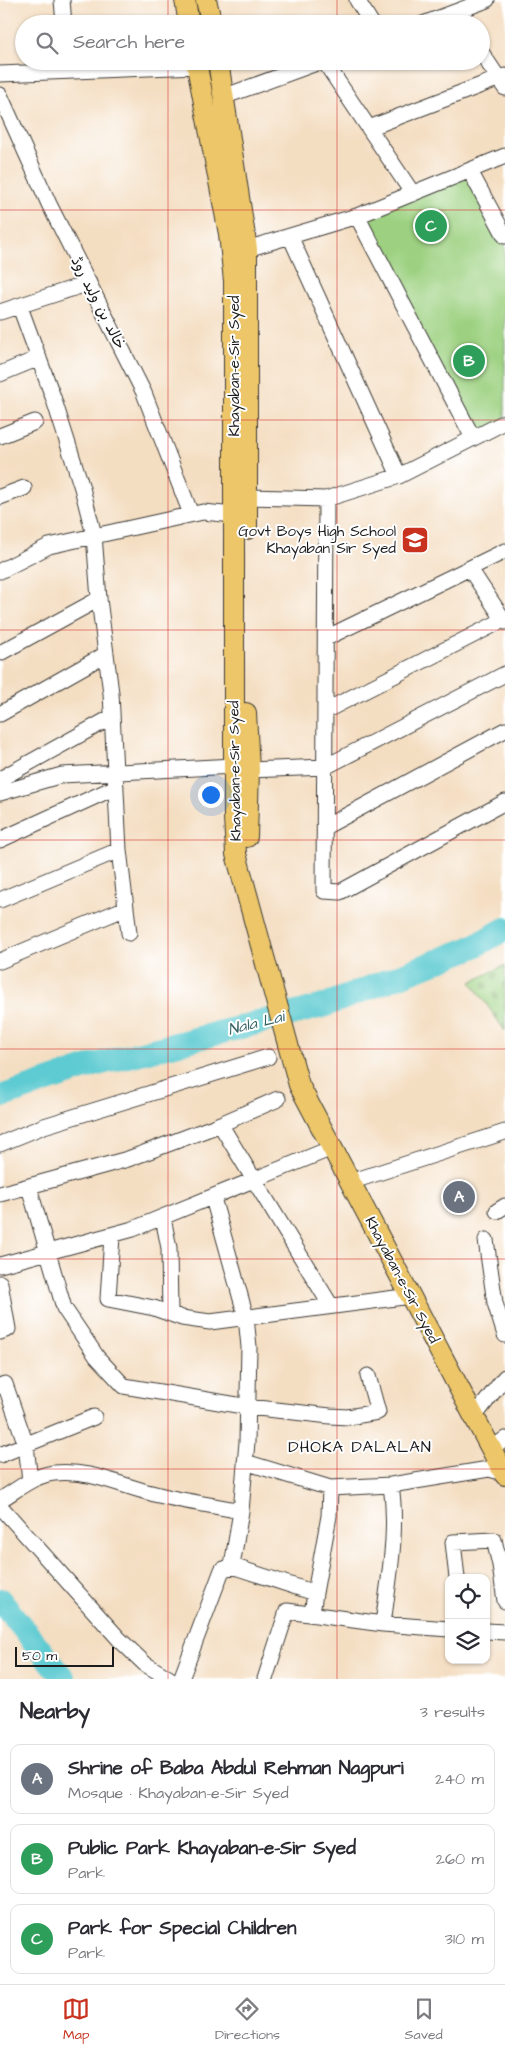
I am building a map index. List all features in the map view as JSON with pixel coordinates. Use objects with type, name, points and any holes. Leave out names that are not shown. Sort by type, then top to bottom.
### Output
[{"type":"main road","points":[[185,0],[188,15]]},
{"type":"main road","points":[[206,0],[210,15]]},
{"type":"main road","name":"Khayaban-e-Sir Syed","points":[[198,70],[229,234],[234,281],[234,515],[241,768]]},
{"type":"main road","name":"Khayaban-e-Sir Syed","points":[[219,70],[247,249],[248,497],[241,768],[236,854],[244,876],[247,901],[299,1085],[474,1417],[498,1444],[504,1474]]},
{"type":"street","points":[[62,0],[63,15]]},
{"type":"street","points":[[357,0],[366,15]]},
{"type":"street","points":[[464,15],[487,0]]},
{"type":"street","points":[[369,128],[503,81],[490,64]]},
{"type":"street","points":[[0,74],[34,70]]},
{"type":"street","points":[[223,96],[297,70]]},
{"type":"street","points":[[329,70],[413,194]]},
{"type":"street","name":"خالد بن ولید روڈ","points":[[0,95],[48,204],[144,393],[190,514]]},
{"type":"street","points":[[247,249],[357,216],[505,156]]},
{"type":"street","points":[[470,171],[505,236]]},
{"type":"street","points":[[357,216],[474,438]]},
{"type":"street","points":[[290,236],[399,476]]},
{"type":"street","points":[[0,312],[20,307],[88,283]]},
{"type":"street","points":[[20,307],[82,488],[94,536],[112,717],[119,850],[129,933]]},
{"type":"street","points":[[0,374],[39,358]]},
{"type":"street","points":[[0,436],[35,422]]},
{"type":"street","points":[[248,497],[326,500],[399,476],[505,422]]},
{"type":"street","points":[[0,497],[24,488]]},
{"type":"street","points":[[326,500],[324,891],[340,892],[505,802]]},
{"type":"street","points":[[0,571],[49,546],[190,514],[203,512],[234,515]]},
{"type":"street","points":[[326,638],[505,551]]},
{"type":"street","points":[[325,711],[505,620],[470,569]]},
{"type":"street","points":[[0,652],[99,599]]},
{"type":"street","points":[[0,714],[106,654]]},
{"type":"street","points":[[0,793],[62,775],[116,780],[241,768],[325,767],[505,674]]},
{"type":"street","points":[[0,779],[112,717]]},
{"type":"street","points":[[325,827],[505,730]]},
{"type":"street","points":[[0,840],[116,780]]},
{"type":"street","points":[[0,900],[119,850]]},
{"type":"street","points":[[0,961],[126,908]]},
{"type":"street","points":[[0,1144],[44,1126],[268,1057]]},
{"type":"street","points":[[0,1194],[128,1159],[220,1124],[278,1099]]},
{"type":"street","points":[[220,1124],[330,1306]]},
{"type":"street","points":[[350,1182],[505,1132]]},
{"type":"street","points":[[0,1266],[112,1236],[163,1218],[332,1148]]},
{"type":"street","points":[[29,1187],[64,1308],[97,1357],[124,1386],[248,1407],[348,1417],[378,1412],[368,1376]]},
{"type":"street","points":[[213,1198],[246,1317],[249,1347],[245,1462],[241,1512],[232,1566]]},
{"type":"street","points":[[163,1218],[169,1248],[170,1314]]},
{"type":"street","points":[[112,1236],[108,1299],[170,1314],[210,1322],[411,1296]]},
{"type":"street","points":[[486,1240],[495,1303],[505,1335]]},
{"type":"street","points":[[0,1282],[8,1330],[0,1332]]},
{"type":"street","points":[[474,1417],[505,1377]]},
{"type":"street","points":[[0,1386],[5,1384],[26,1445],[30,1482]]},
{"type":"street","points":[[0,1455],[94,1417]]},
{"type":"street","points":[[245,1462],[330,1488],[391,1484],[489,1468],[504,1474]]},
{"type":"street","points":[[0,1500],[38,1476],[54,1473],[96,1476],[149,1493],[241,1512]]},
{"type":"street","points":[[383,1624],[394,1549],[394,1502],[391,1484]]},
{"type":"street","points":[[312,1614],[329,1516],[330,1488]]},
{"type":"street","points":[[0,1506],[119,1639],[145,1664],[170,1679]]},
{"type":"street","points":[[456,1574],[452,1542],[494,1540],[502,1564],[505,1601]]},
{"type":"street","points":[[181,1679],[222,1570],[232,1566],[315,1593]]},
{"type":"street","points":[[265,1679],[287,1611],[383,1624],[445,1629]]},
{"type":"street","points":[[490,1632],[505,1632]]},
{"type":"green space","points":[[470,171],[505,236],[505,422],[473,438],[357,216]]},
{"type":"green space","points":[[505,965],[505,1031],[471,982]]},
{"type":"waterway","name":"Nala Lai","points":[[0,1097],[98,1064],[323,1006],[473,947],[505,929]]},
{"type":"waterway","points":[[0,1600],[64,1679]]},
{"type":"place","name":"Park for Special Children","points":[[431,226]]},
{"type":"place","name":"Public Park Khayaban-e-Sir Syed","points":[[469,361]]},
{"type":"place","name":"Govt Boys High School Khayaban Sir Syed","points":[[415,540]]},
{"type":"place","name":"Shrine of Baba Abdul Rehman Nagpuri","points":[[459,1197]]},
{"type":"district","name":"DHOKA DALALAN","points":[[360,1447]]}]
